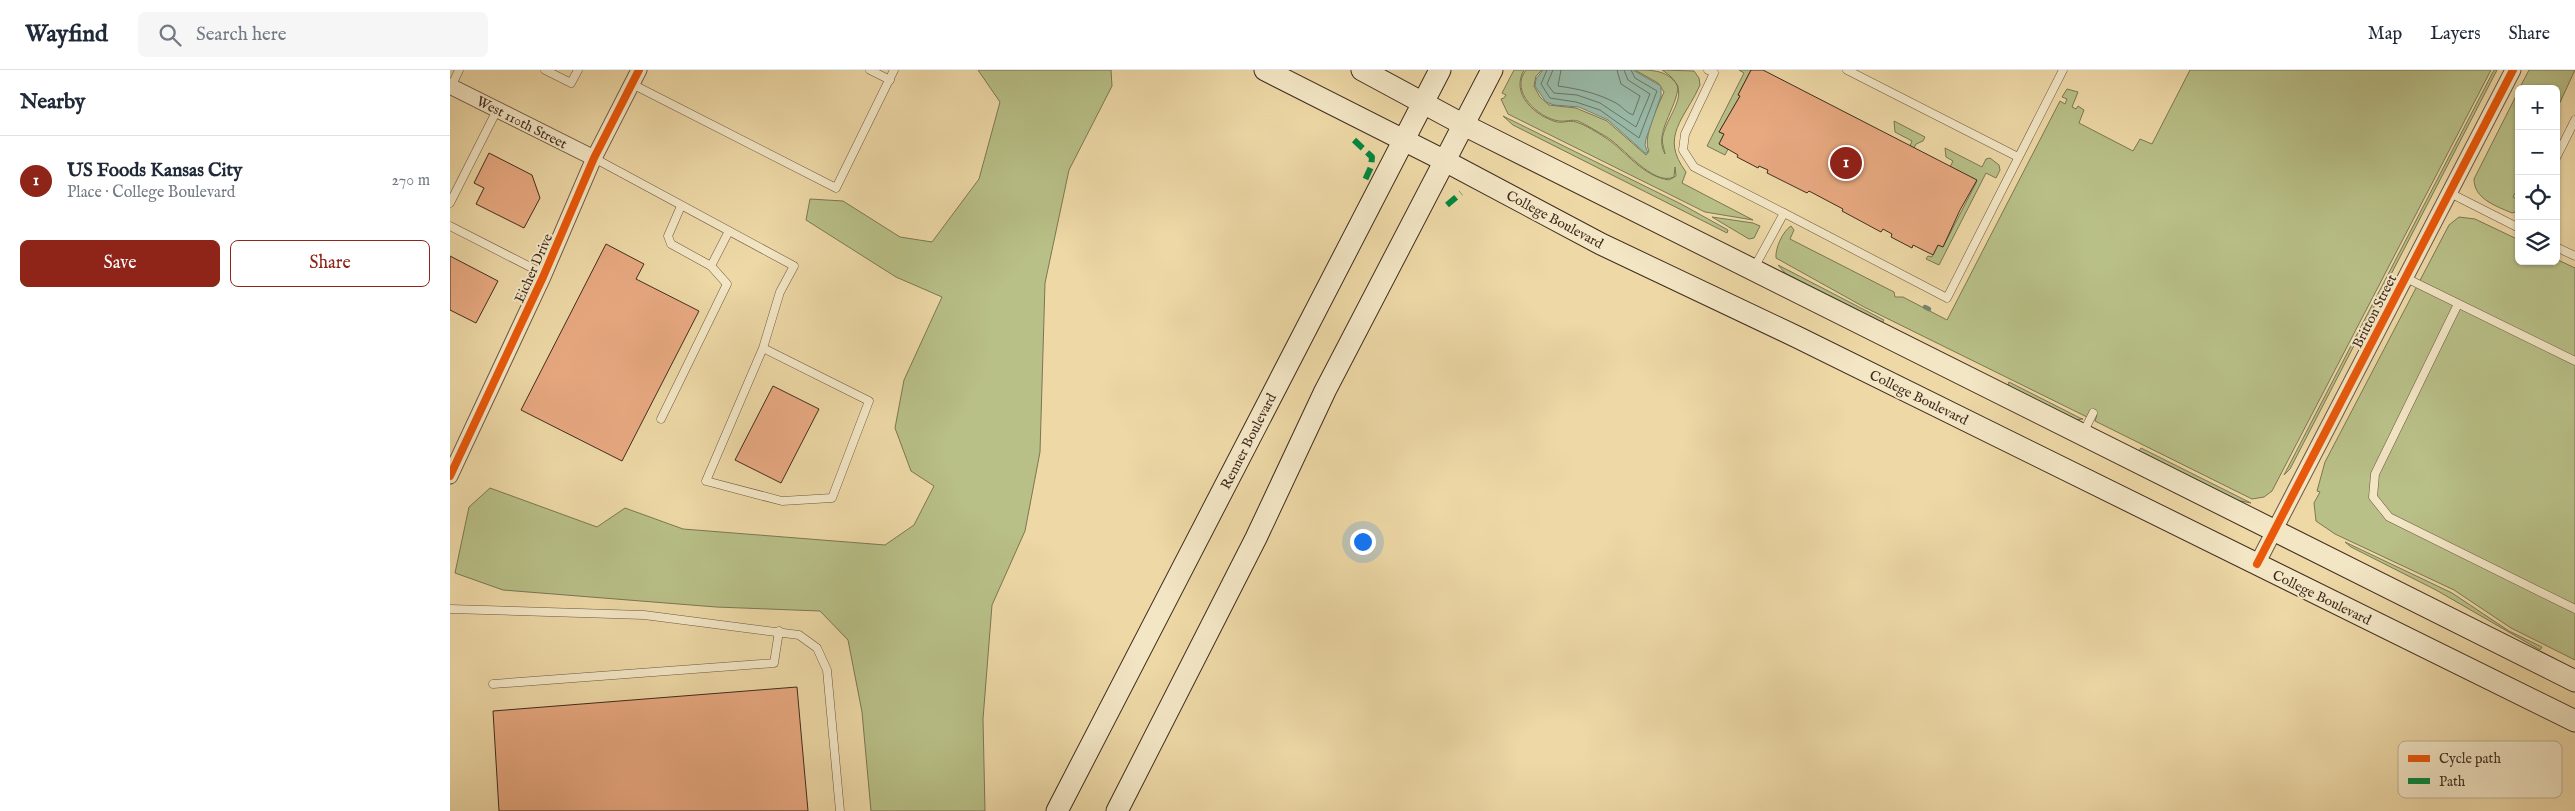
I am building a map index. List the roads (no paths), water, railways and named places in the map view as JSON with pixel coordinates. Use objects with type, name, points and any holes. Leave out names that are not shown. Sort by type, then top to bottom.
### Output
[{"type":"main road","name":"College Boulevard","points":[[1265,70],[1445,161],[1601,244],[1797,337],[2575,721]]},
{"type":"main road","points":[[1362,70],[1464,126],[2575,681]]},
{"type":"main road","name":"Renner Boulevard","points":[[1057,811],[1440,70]]},
{"type":"main road","points":[[1117,811],[1256,538],[1325,391],[1492,70]]},
{"type":"street","name":"Britton Street","points":[[2257,564],[2513,70]]},
{"type":"street","name":"Eicher Drive","points":[[450,476],[453,460],[544,274],[594,158],[636,77]]},
{"type":"street","name":"West 110th Street","points":[[450,86],[594,158]]},
{"type":"lane","points":[[450,86],[459,70]]},
{"type":"lane","points":[[545,70],[571,83],[578,70]]},
{"type":"lane","points":[[870,70],[890,80]]},
{"type":"lane","points":[[636,77],[836,188],[894,70]]},
{"type":"lane","points":[[1708,70],[1714,73],[1682,142],[1682,150],[1694,167],[1947,298],[2063,70]]},
{"type":"lane","points":[[1847,70],[2018,157]]},
{"type":"lane","points":[[450,204],[497,110]]},
{"type":"lane","points":[[2560,150],[2575,120]]},
{"type":"lane","points":[[594,158],[794,266],[780,292],[763,348],[706,480],[782,501],[832,498],[869,401],[763,348]]},
{"type":"lane","points":[[2450,193],[2515,226]]},
{"type":"lane","points":[[661,419],[727,284],[711,266],[671,244],[668,236],[681,206]]},
{"type":"lane","points":[[1753,270],[1784,213]]},
{"type":"lane","points":[[450,226],[544,274]]},
{"type":"lane","points":[[711,266],[728,231]]},
{"type":"lane","points":[[2560,248],[2575,256]]},
{"type":"lane","points":[[2406,278],[2575,361]]},
{"type":"lane","points":[[2458,304],[2375,474],[2373,497],[2389,517],[2575,609]]},
{"type":"lane","points":[[2082,435],[2093,413]]},
{"type":"lane","points":[[450,609],[644,615],[799,635],[817,648],[827,670],[840,811]]},
{"type":"lane","points":[[493,684],[774,663],[778,631]]},
{"type":"water","points":[[1543,70],[1633,70],[1661,86],[1661,96],[1646,139],[1645,145],[1648,153],[1645,153],[1608,120],[1579,107],[1554,105],[1546,102],[1535,86],[1536,79]]},
{"type":"waterway","points":[[1925,307],[1929,309]]},
{"type":"place","name":"US Foods Kansas City","points":[[1846,163]]}]
